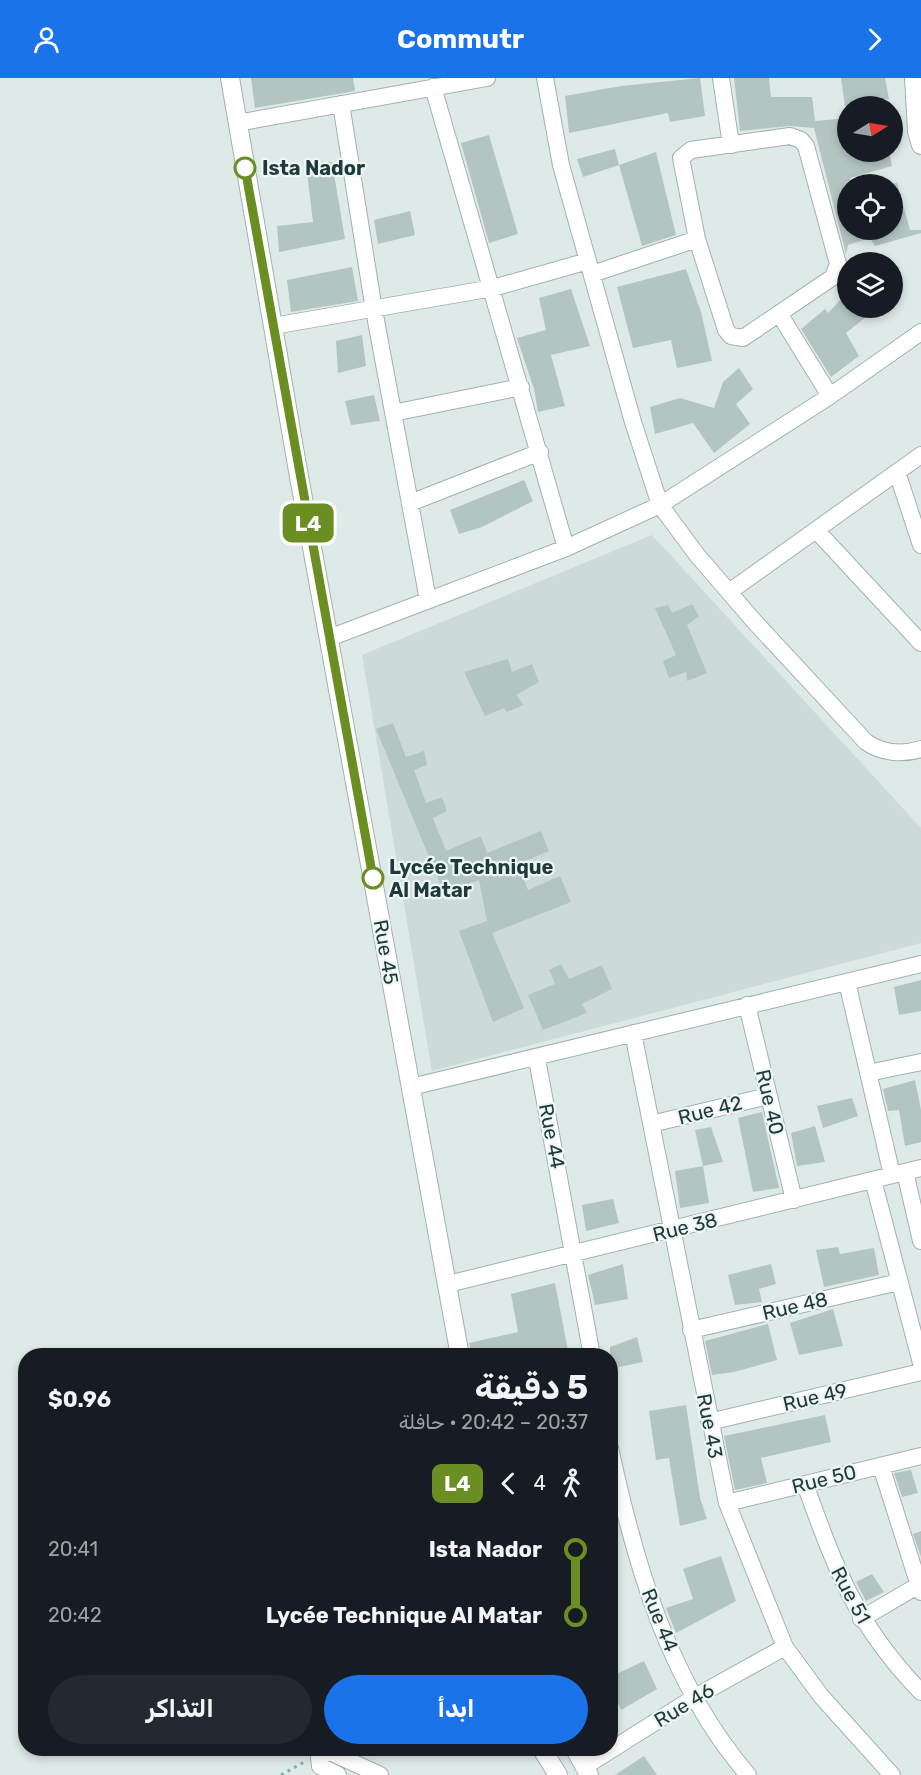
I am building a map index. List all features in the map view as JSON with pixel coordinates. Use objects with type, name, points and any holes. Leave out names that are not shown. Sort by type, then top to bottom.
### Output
[{"type":"street","name":"Rue 45","points":[[230,78],[329,638],[459,1348]]},
{"type":"street","points":[[237,123],[487,78]]},
{"type":"street","points":[[545,78],[561,165],[633,422],[660,505],[729,592],[866,742],[876,749],[889,752],[921,749]]},
{"type":"street","points":[[721,78],[731,145]]},
{"type":"street","points":[[914,78],[917,131],[921,144]]},
{"type":"street","points":[[433,87],[566,548]]},
{"type":"street","points":[[341,104],[374,310],[428,600]]},
{"type":"street","points":[[790,136],[801,140],[806,146],[838,264],[838,272],[833,278],[743,338],[731,336],[726,330],[697,239],[681,158],[691,150],[731,145],[790,136]]},
{"type":"street","points":[[273,326],[492,288],[590,267],[697,239]]},
{"type":"street","points":[[780,315],[830,396]]},
{"type":"street","points":[[329,638],[566,548],[660,505],[830,396],[921,332]]},
{"type":"street","points":[[393,413],[521,387]]},
{"type":"street","points":[[410,503],[540,452]]},
{"type":"street","points":[[729,592],[921,455]]},
{"type":"street","points":[[897,472],[921,545]]},
{"type":"street","points":[[816,530],[921,643]]},
{"type":"street","points":[[411,1088],[921,964]]},
{"type":"street","points":[[847,982],[868,1073],[906,1172],[921,1241]]},
{"type":"street","name":"Rue 40","points":[[747,1005],[794,1200]]},
{"type":"street","name":"Rue 43","points":[[633,1033],[727,1503],[785,1647],[821,1696],[892,1775]]},
{"type":"street","name":"Rue 44","points":[[537,1059],[591,1348]]},
{"type":"street","points":[[868,1073],[921,1062]]},
{"type":"street","name":"Rue 42","points":[[651,1124],[768,1096]]},
{"type":"street","name":"Rue 38","points":[[448,1284],[906,1172]]},
{"type":"street","points":[[873,1180],[921,1363]]},
{"type":"street","name":"Rue 48","points":[[692,1330],[899,1282]]},
{"type":"street","name":"Rue 49","points":[[709,1422],[921,1372]]},
{"type":"street","name":"Rue 50","points":[[727,1503],[921,1456]]},
{"type":"street","points":[[861,1619],[920,1588],[881,1466]]},
{"type":"street","name":"Rue 44","points":[[618,1483],[629,1531],[644,1580],[666,1639],[695,1697],[748,1775]]},
{"type":"street","name":"Rue 51","points":[[805,1484],[837,1570],[861,1619],[918,1682]]},
{"type":"street","name":"Rue 46","points":[[618,1750],[695,1697],[785,1647]]},
{"type":"street","points":[[339,1756],[380,1775]]},
{"type":"street","points":[[546,1756],[558,1775]]},
{"type":"street","points":[[579,1756],[587,1771]]},
{"type":"street","name":"Rue 46","points":[[587,1771],[609,1756]]},
{"type":"street","points":[[320,1757],[320,1766],[338,1775]]},
{"type":"path","points":[[281,1775],[299,1763],[320,1757]]},
{"type":"shaded area","name":"Lycée Technique Al Matar","points":[[652,535],[921,828],[921,943],[432,1071],[362,655]]},
{"type":"building","points":[[251,78],[353,78],[355,91],[255,108]]},
{"type":"building","points":[[700,78],[705,116],[670,122],[668,113],[569,133],[565,96],[621,86]]},
{"type":"building","points":[[734,78],[769,78],[771,97],[812,97],[815,121],[837,119],[837,162],[891,162],[892,166],[864,174],[837,174],[837,219],[814,128],[789,126],[740,131]]},
{"type":"building","points":[[841,78],[885,78],[888,96],[844,96]]},
{"type":"building","points":[[489,135],[518,234],[489,243],[461,143]]},
{"type":"building","points":[[615,149],[619,165],[583,177],[577,159]]},
{"type":"building","points":[[656,152],[676,235],[642,246],[619,165]]},
{"type":"building","points":[[332,162],[345,239],[279,252],[277,226],[313,222],[306,164]]},
{"type":"building","points":[[903,205],[910,230],[921,230],[921,233],[903,238]]},
{"type":"building","points":[[410,211],[415,235],[378,244],[374,220]]},
{"type":"building","points":[[842,240],[864,240],[848,245],[845,252]]},
{"type":"building","points":[[871,240],[896,240],[875,246]]},
{"type":"building","points":[[352,267],[358,301],[291,312],[287,280]]},
{"type":"building","points":[[686,269],[701,312],[712,361],[677,368],[671,340],[633,348],[617,287]]},
{"type":"building","points":[[571,289],[590,346],[551,355],[565,406],[538,412],[534,389],[517,338],[546,330],[539,298]]},
{"type":"building","points":[[837,304],[837,318],[865,318],[846,333],[859,356],[831,377],[801,329],[825,309],[828,313]]},
{"type":"building","points":[[362,335],[366,366],[338,373],[336,341]]},
{"type":"building","points":[[739,368],[753,389],[736,404],[750,424],[714,453],[693,423],[655,434],[650,407],[680,398],[714,408],[723,382]]},
{"type":"building","points":[[374,395],[380,421],[351,425],[345,401]]},
{"type":"building","points":[[524,480],[533,501],[482,527],[459,534],[450,510]]},
{"type":"building","points":[[692,604],[699,616],[687,625],[707,673],[687,681],[686,672],[669,678],[663,661],[676,655],[655,608],[668,605],[672,613]]},
{"type":"building","points":[[508,659],[512,672],[532,664],[539,682],[516,695],[524,705],[507,712],[504,708],[485,716],[464,672]]},
{"type":"building","points":[[393,723],[406,757],[424,751],[427,765],[414,770],[426,803],[442,797],[447,811],[433,818],[446,851],[481,836],[487,853],[541,831],[549,851],[518,864],[528,890],[560,876],[571,902],[492,933],[524,1008],[493,1022],[459,931],[487,921],[479,880],[444,893],[376,729]]},
{"type":"building","points":[[561,964],[569,979],[602,965],[612,989],[582,1004],[587,1013],[543,1030],[528,995],[555,984],[549,970]]},
{"type":"building","points":[[921,980],[921,1011],[899,1015],[894,987]]},
{"type":"building","points":[[915,1080],[921,1110],[921,1142],[905,1146],[899,1110],[888,1111],[883,1089]]},
{"type":"building","points":[[852,1098],[858,1116],[823,1128],[817,1106]]},
{"type":"building","points":[[762,1112],[779,1188],[753,1192],[738,1118]]},
{"type":"building","points":[[815,1126],[825,1162],[797,1166],[791,1133]]},
{"type":"building","points":[[711,1127],[723,1162],[703,1166],[695,1130]]},
{"type":"building","points":[[703,1166],[709,1203],[680,1208],[675,1171]]},
{"type":"building","points":[[613,1199],[619,1223],[586,1231],[582,1205]]},
{"type":"building","points":[[838,1247],[840,1254],[874,1248],[879,1275],[824,1287],[816,1250]]},
{"type":"building","points":[[623,1264],[628,1299],[595,1305],[588,1275]]},
{"type":"building","points":[[771,1264],[776,1284],[759,1289],[762,1302],[735,1305],[728,1275]]},
{"type":"building","points":[[555,1283],[567,1348],[470,1348],[469,1343],[518,1332],[511,1294]]},
{"type":"building","points":[[833,1309],[843,1346],[799,1355],[790,1323]]},
{"type":"building","points":[[768,1324],[777,1360],[734,1372],[712,1375],[705,1341]]},
{"type":"building","points":[[637,1337],[643,1362],[618,1367],[618,1348],[610,1347]]},
{"type":"building","points":[[686,1405],[700,1498],[707,1519],[680,1526],[669,1458],[656,1460],[649,1411]]},
{"type":"building","points":[[825,1415],[831,1442],[761,1458],[767,1483],[735,1490],[724,1436]]},
{"type":"building","points":[[911,1470],[918,1493],[902,1497],[894,1473]]},
{"type":"building","points":[[921,1531],[921,1557],[913,1534]]},
{"type":"building","points":[[721,1556],[736,1601],[676,1633],[666,1608],[693,1599],[683,1569]]},
{"type":"building","points":[[872,1574],[884,1592],[866,1601],[856,1582]]},
{"type":"building","points":[[644,1661],[657,1689],[621,1710],[618,1703],[618,1673]]},
{"type":"building","points":[[644,1756],[657,1775],[615,1775]]},
{"type":"bus line","name":"L4","points":[[245,168],[373,878]]},
{"type":"place","name":"Ista Nador","points":[[245,168]]},
{"type":"place","name":"Lycée Technique Al Matar","points":[[373,878]]}]
